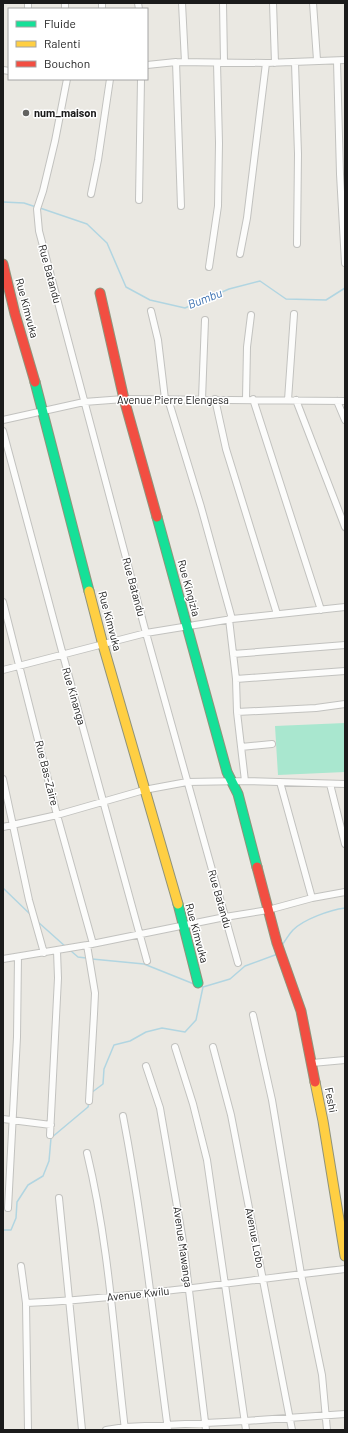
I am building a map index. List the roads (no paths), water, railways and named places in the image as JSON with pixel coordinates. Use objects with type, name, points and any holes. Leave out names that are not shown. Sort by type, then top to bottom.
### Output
[{"type":"street","points":[[182,3],[185,62]]},
{"type":"street","points":[[223,3],[224,62]]},
{"type":"street","points":[[273,3],[275,63]]},
{"type":"street","points":[[313,3],[317,60]]},
{"type":"street","points":[[148,65],[176,62],[296,63],[317,60],[345,60]]},
{"type":"street","points":[[337,61],[344,263]]},
{"type":"street","points":[[176,62],[181,206]]},
{"type":"street","points":[[209,267],[218,206],[219,143],[217,63]]},
{"type":"street","points":[[240,254],[248,218],[266,63]]},
{"type":"street","points":[[296,63],[298,154],[297,244]]},
{"type":"street","name":"Rue Batandu","points":[[67,80],[55,142],[43,190],[37,206],[39,231],[146,633],[238,963]]},
{"type":"street","points":[[91,194],[98,160],[110,80]]},
{"type":"street","points":[[139,200],[141,80]]},
{"type":"street","name":"Rue Kimvuka","points":[[3,264],[15,314],[43,411],[103,644],[184,925],[198,983]]},
{"type":"street","name":"Rue Kingizia","points":[[100,294],[124,399],[227,772],[238,794],[268,910]]},
{"type":"street","points":[[151,311],[158,340],[167,399],[201,507],[230,619],[236,679],[237,712],[246,781]]},
{"type":"street","points":[[288,400],[294,314]]},
{"type":"street","points":[[246,399],[247,347],[251,315]]},
{"type":"street","points":[[202,399],[204,320]]},
{"type":"street","name":"Avenue Pierre Elengesa","points":[[3,420],[84,402],[124,399],[345,401]]},
{"type":"street","points":[[214,399],[226,449],[277,614]]},
{"type":"street","points":[[253,399],[321,610]]},
{"type":"street","points":[[296,400],[345,527]]},
{"type":"street","points":[[337,401],[345,420]]},
{"type":"street","name":"Rue Kinanga","points":[[3,431],[147,961]]},
{"type":"street","name":"Rue Bas-Zaire","points":[[3,602],[90,945],[95,993],[89,1101]]},
{"type":"street","points":[[3,670],[20,667],[146,633],[230,619],[345,607]]},
{"type":"street","points":[[233,654],[345,645]]},
{"type":"street","points":[[236,679],[345,671]]},
{"type":"street","points":[[237,712],[316,708],[345,704]]},
{"type":"street","points":[[241,747],[272,744]]},
{"type":"street","points":[[3,779],[29,900],[44,953]]},
{"type":"street","points":[[3,828],[57,815],[144,790],[187,782],[246,781],[345,784]]},
{"type":"street","points":[[280,782],[312,898]]},
{"type":"street","points":[[330,784],[345,844]]},
{"type":"street","points":[[3,959],[90,945],[184,925],[268,910],[312,898],[345,892]]},
{"type":"street","name":"Feshi","points":[[268,910],[277,943],[301,1011],[334,1180],[345,1256]]},
{"type":"street","points":[[50,1135],[58,978],[57,951]]},
{"type":"street","points":[[8,1208],[17,1037],[18,957]]},
{"type":"street","points":[[253,1015],[272,1100],[301,1274],[322,1375],[327,1430]]},
{"type":"street","points":[[174,1047],[195,1110],[208,1160],[246,1430]]},
{"type":"street","name":"Avenue Lobo","points":[[213,1048],[232,1122],[292,1430]]},
{"type":"street","points":[[312,1063],[345,1060]]},
{"type":"street","name":"Avenue Mawanga","points":[[146,1066],[157,1097],[183,1241],[206,1427]]},
{"type":"street","points":[[123,1116],[151,1293],[168,1428]]},
{"type":"street","points":[[3,1119],[51,1125]]},
{"type":"street","points":[[87,1153],[98,1200],[111,1297],[125,1429]]},
{"type":"street","points":[[59,1198],[82,1430]]},
{"type":"street","points":[[20,1266],[26,1304],[28,1430]]},
{"type":"street","name":"Avenue Kwilu","points":[[26,1304],[189,1289],[263,1278],[345,1269]]},
{"type":"street","points":[[106,1430],[206,1427],[245,1422],[345,1414]]},
{"type":"waterway","name":"Bumbu","points":[[3,202],[24,203],[36,207]]},
{"type":"waterway","name":"Bumbu","points":[[40,208],[87,224],[107,243],[126,287],[150,300],[185,308],[229,289],[260,281],[286,299],[326,300],[345,288]]},
{"type":"waterway","points":[[3,888],[31,915]]},
{"type":"waterway","points":[[282,945],[290,933],[304,922],[325,913],[345,908]]},
{"type":"waterway","points":[[38,922],[66,947]]},
{"type":"waterway","points":[[71,951],[78,957],[86,958]]},
{"type":"waterway","points":[[200,986],[203,987],[230,979],[245,966],[277,953]]},
{"type":"waterway","points":[[92,959],[144,964],[194,984]]},
{"type":"waterway","points":[[91,1093],[103,1084],[104,1069],[114,1045],[130,1041],[146,1032],[162,1028],[185,1032],[196,1020],[203,987]]},
{"type":"waterway","points":[[3,1230],[11,1230],[16,1218],[17,1202],[28,1185],[43,1176],[49,1161],[51,1138],[88,1107],[89,1103]]},
{"type":"place","name":"num_maison","points":[[26,113]]}]
